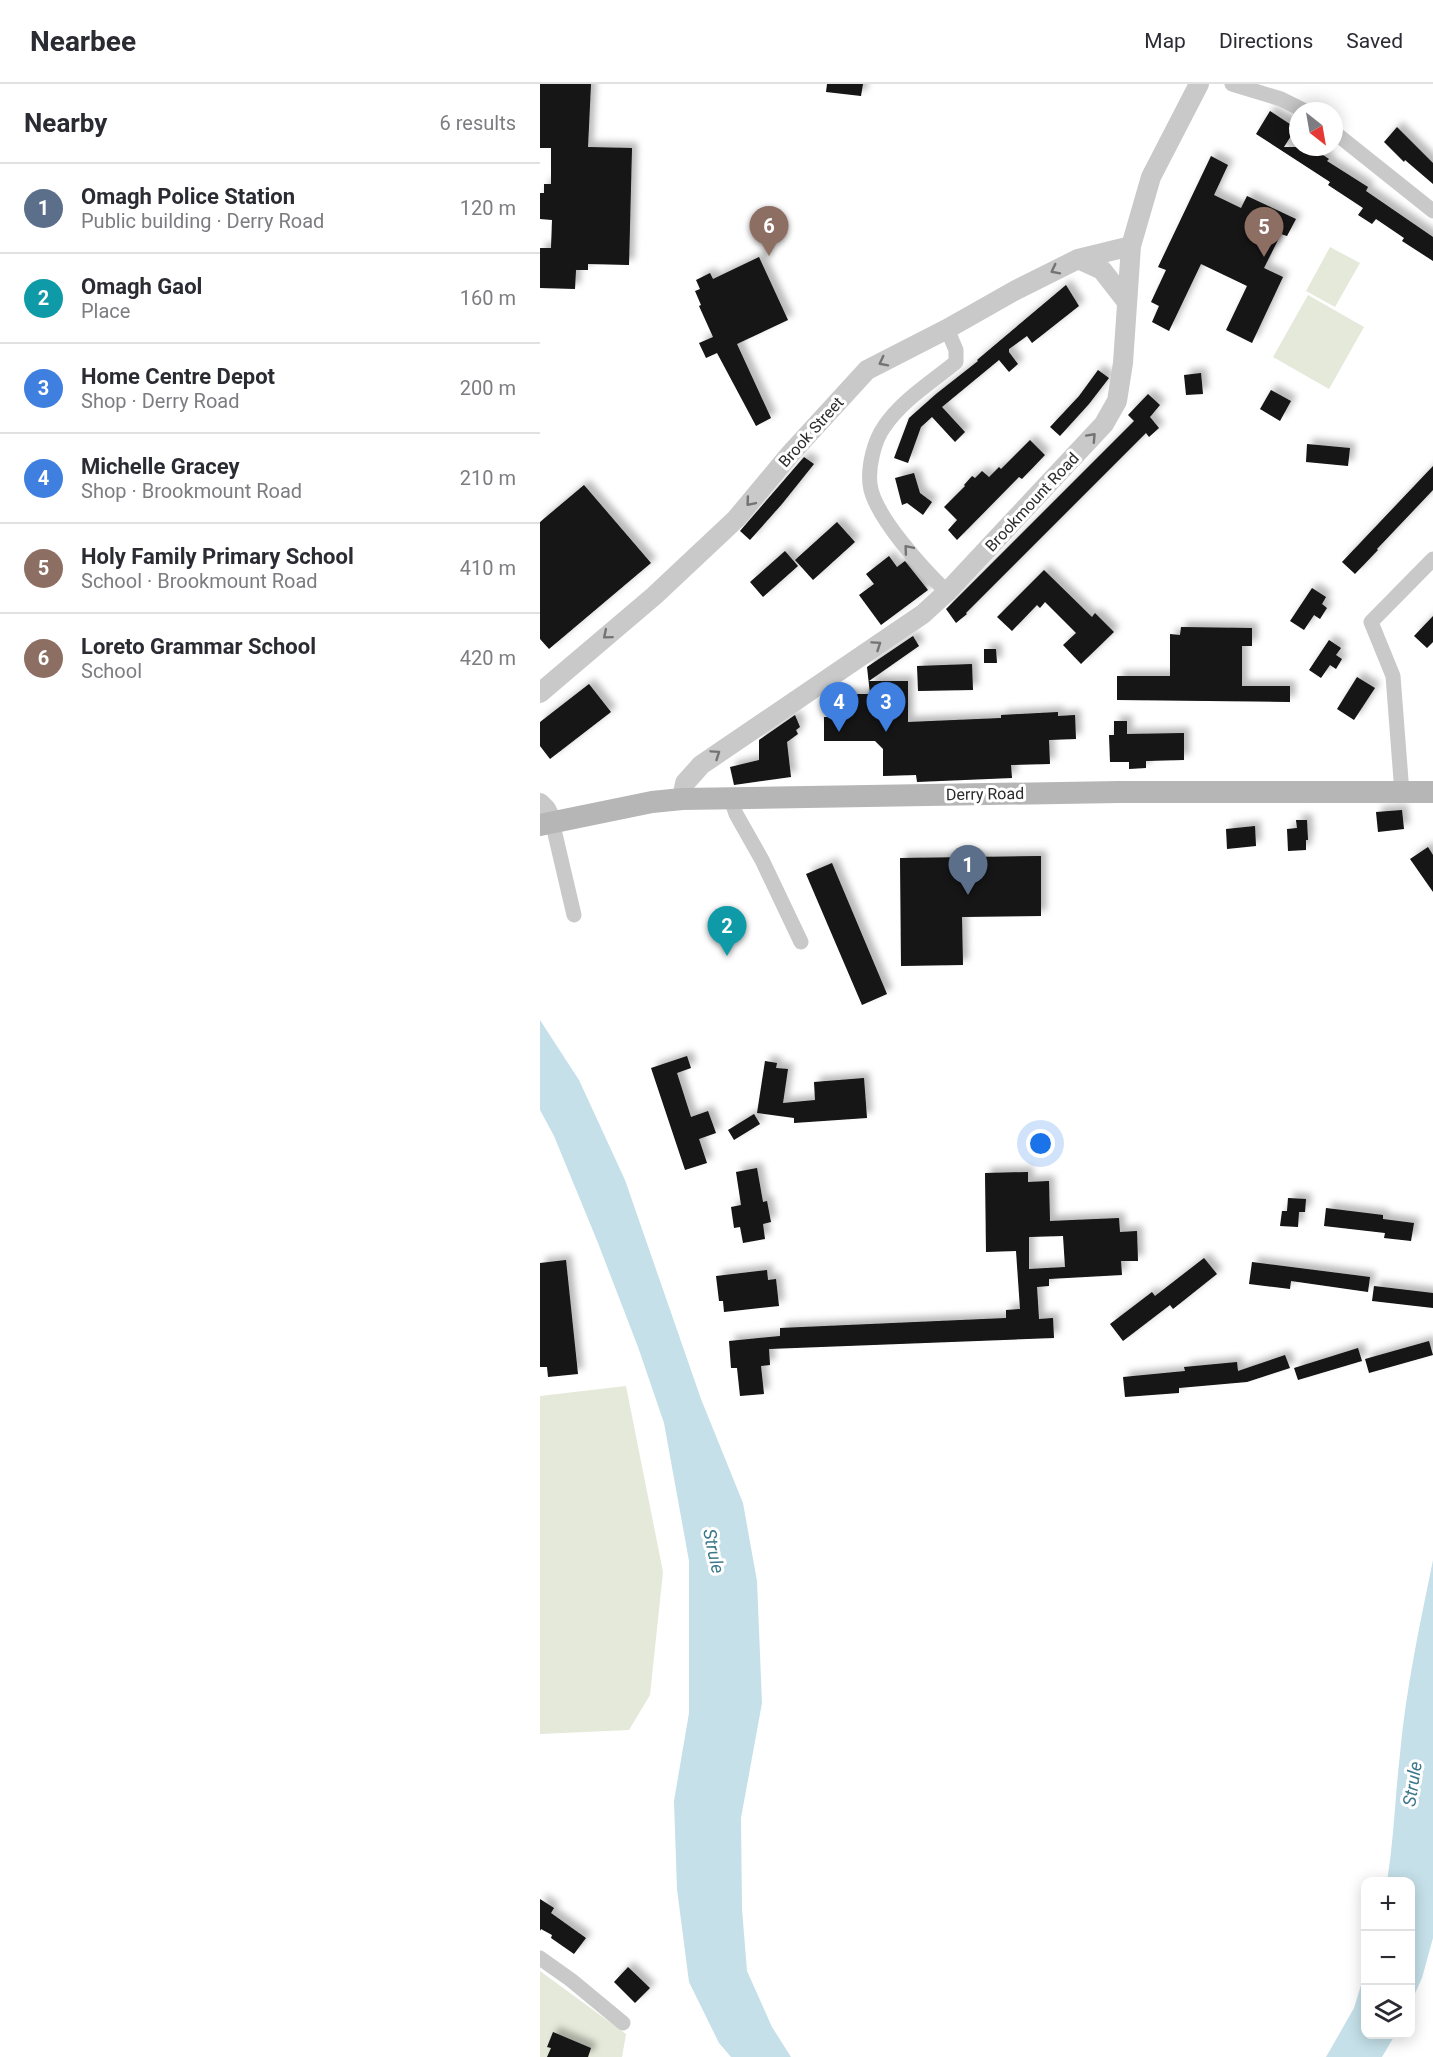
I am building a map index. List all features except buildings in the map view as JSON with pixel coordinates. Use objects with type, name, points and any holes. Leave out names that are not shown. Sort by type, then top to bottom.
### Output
[{"type":"main road","name":"Derry Road","points":[[544,816],[682,799],[1119,792],[1433,792]]},
{"type":"street","name":"Brookmount Road","points":[[682,799],[685,783],[701,765],[923,614],[947,592],[1104,424],[1117,401],[1123,363],[1131,246],[1151,177],[1199,84]]},
{"type":"street","points":[[1232,84],[1289,103]]},
{"type":"street","points":[[1343,139],[1433,211]]},
{"type":"street","name":"Brook Street","points":[[540,693],[654,596],[736,519],[791,453],[867,370],[1077,259],[1131,246]]},
{"type":"street","points":[[1077,259],[1102,270],[1127,302]]},
{"type":"street","points":[[947,329],[956,350],[956,362],[905,403],[883,428],[872,454],[870,485],[884,519],[947,592]]},
{"type":"street","points":[[1402,793],[1393,676],[1371,622],[1433,559]]},
{"type":"street","points":[[730,799],[801,942]]},
{"type":"street","points":[[544,816],[574,915]]},
{"type":"street","points":[[540,1958],[623,2023]]},
{"type":"green space","points":[[1330,247],[1360,263],[1335,307],[1306,291]]},
{"type":"green space","points":[[1308,295],[1364,327],[1329,389],[1273,357]]},
{"type":"green space","points":[[626,1386],[663,1572],[650,1695],[629,1730],[540,1734],[540,1396]]},
{"type":"green space","points":[[540,1971],[626,2034],[622,2057],[540,2057]]},
{"type":"water","name":"Strule","points":[[540,1020],[579,1080],[625,1180],[701,1399],[743,1503],[757,1581],[762,1703],[741,1818],[742,1909],[747,1971],[772,2027],[791,2057],[731,2057],[719,2043],[689,1982],[677,1889],[674,1801],[689,1713],[689,1561],[664,1423],[598,1243],[554,1136],[540,1110]]},
{"type":"water","name":"Strule","points":[[1433,1560],[1433,1938],[1422,1978],[1415,1993],[1415,1877],[1388,1877],[1398,1770],[1414,1656]]},
{"type":"water","points":[[1361,1985],[1361,2039],[1393,2039],[1382,2057],[1326,2057],[1354,2008]]},
{"type":"place","name":"Loreto Grammar School","points":[[769,256]]},
{"type":"place","name":"Holy Family Primary School","points":[[1264,257]]},
{"type":"place","name":"Michelle Gracey","points":[[839,732]]},
{"type":"place","name":"Home Centre Depot","points":[[886,732]]},
{"type":"place","name":"Omagh Police Station","points":[[968,895]]},
{"type":"place","name":"Omagh Gaol","points":[[727,956]]}]
